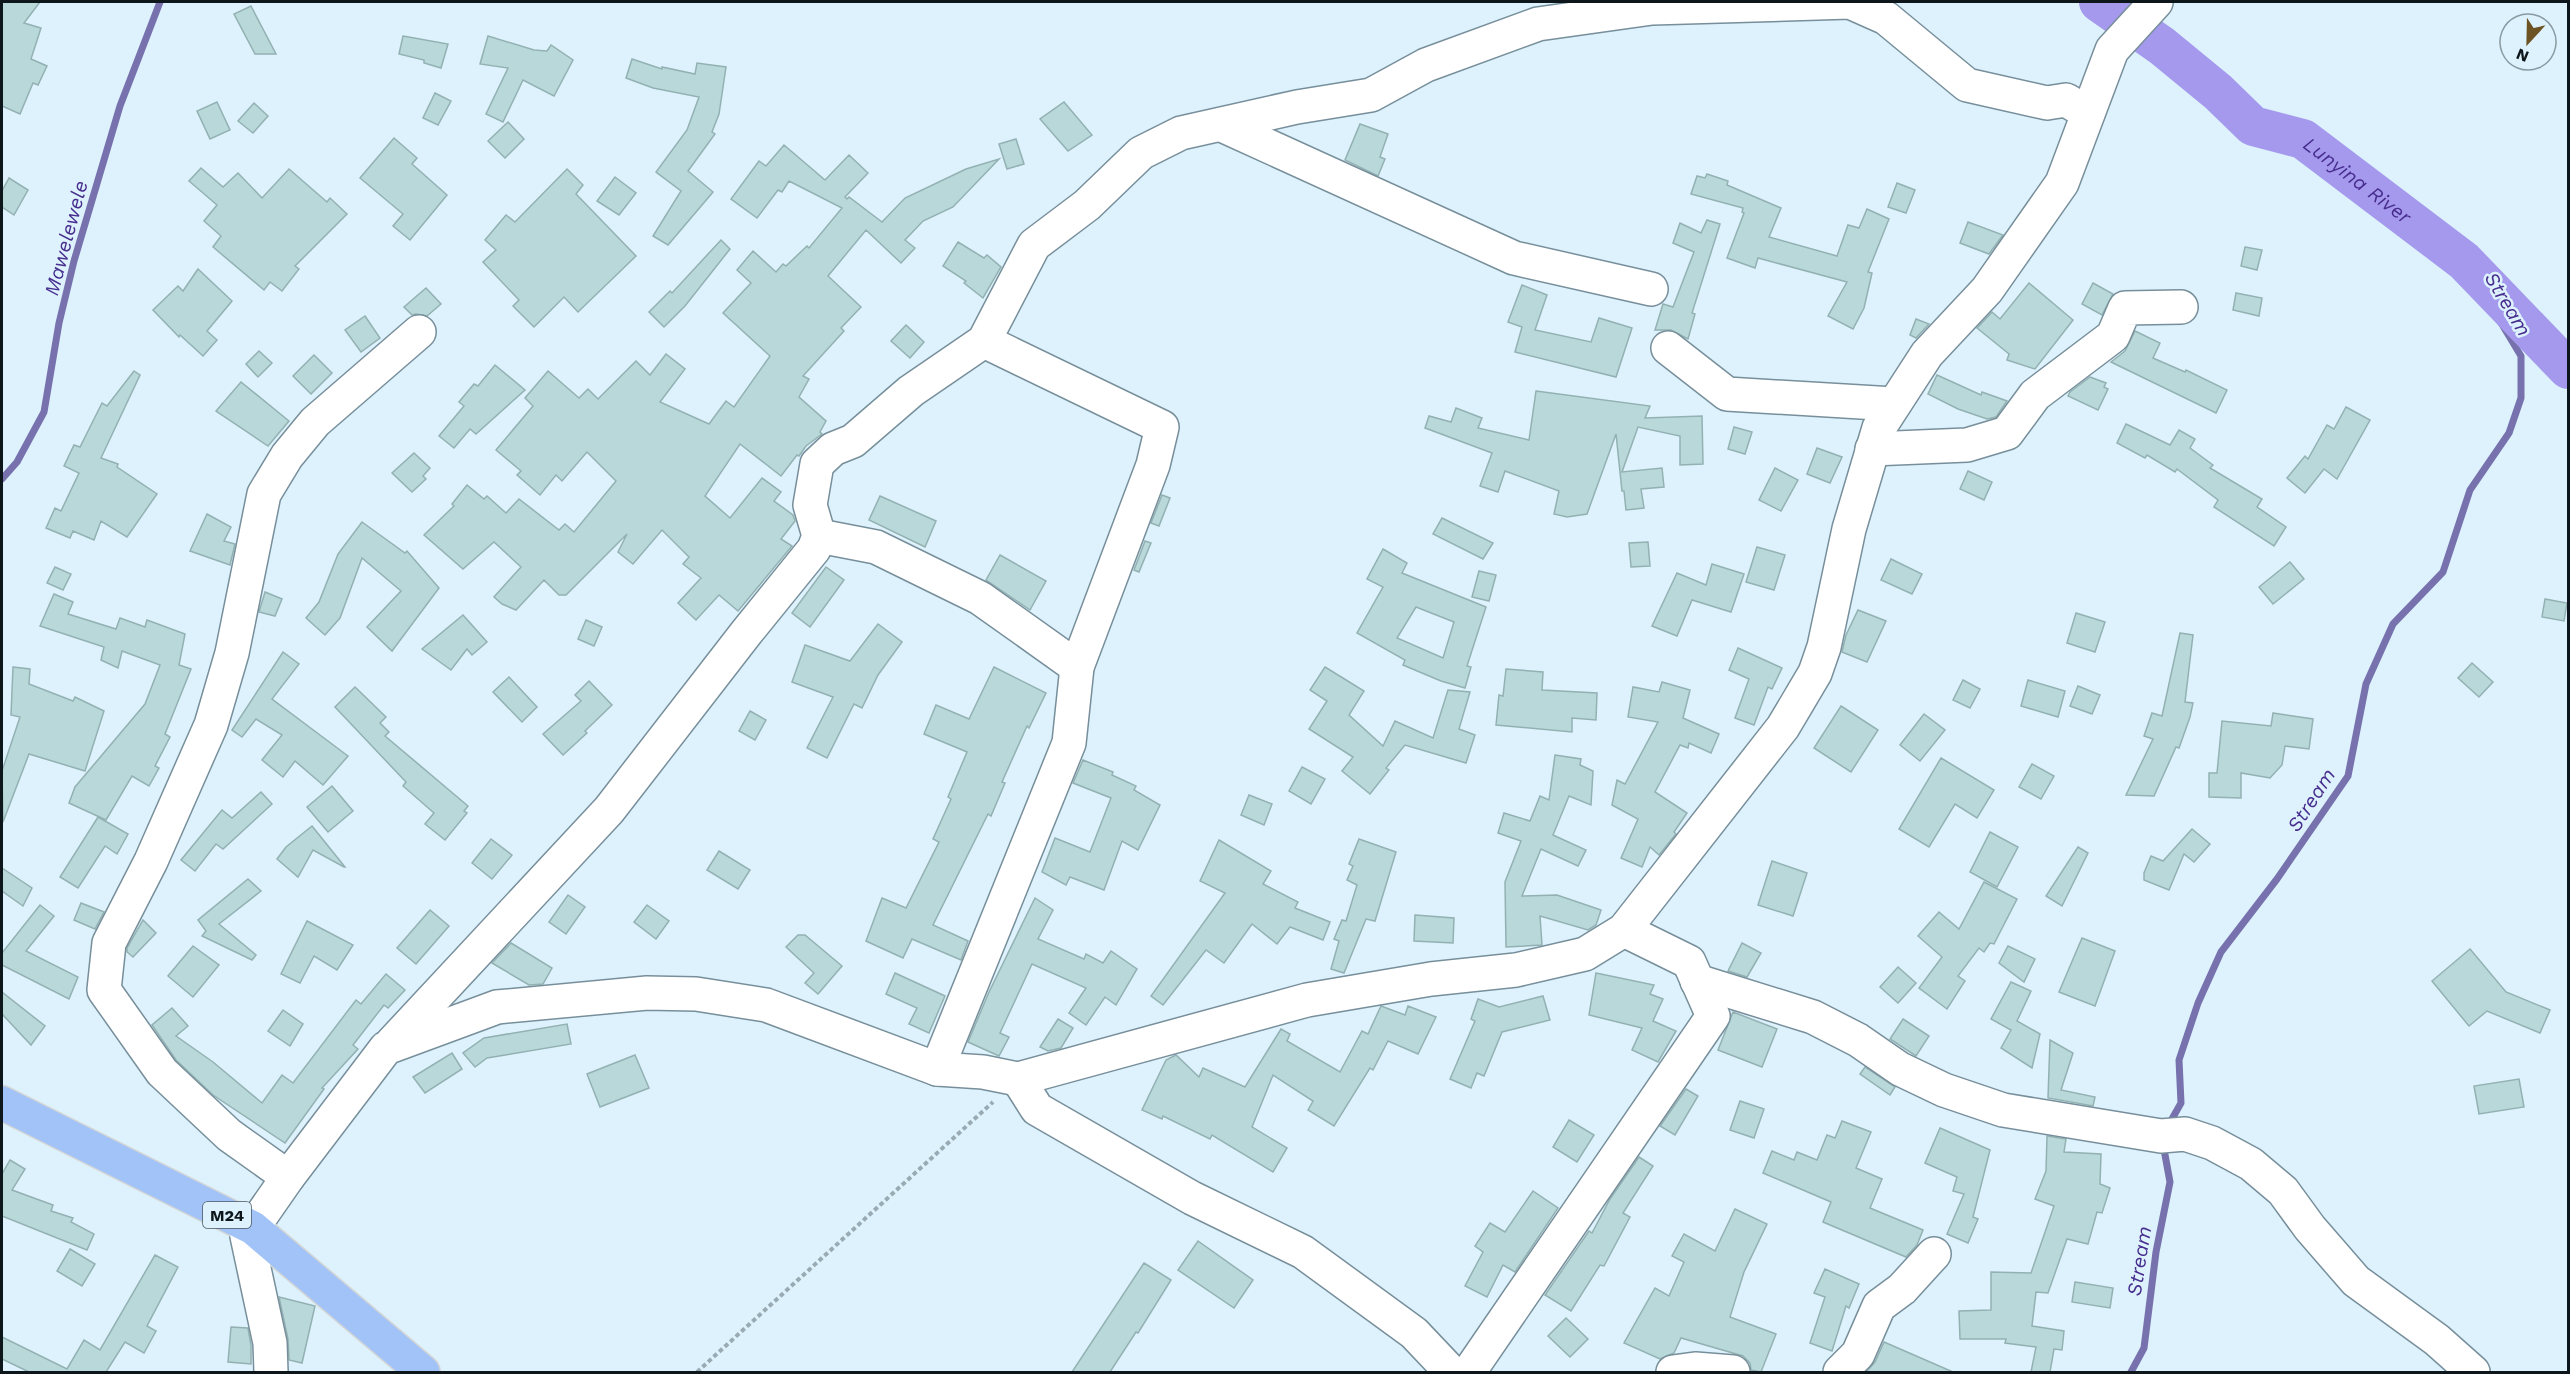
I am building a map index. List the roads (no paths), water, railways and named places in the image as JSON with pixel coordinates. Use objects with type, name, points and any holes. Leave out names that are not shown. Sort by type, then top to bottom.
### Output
[{"type":"main road","name":"M24","points":[[2,1103],[253,1228],[423,1372]]},
{"type":"street","points":[[271,1372],[270,1343],[248,1250],[247,1236],[288,1178],[386,1048],[609,810],[814,549],[819,536],[810,505],[817,464],[833,449],[853,441],[911,391],[984,341],[1034,245],[1087,205],[1141,153],[1181,133],[1297,107],[1371,95],[1426,65],[1538,24],[1652,8],[1850,2],[1886,18],[1967,85],[2047,104],[2066,100],[2088,112]]},
{"type":"street","points":[[386,1048],[497,1007],[647,993],[696,994],[765,1005],[937,1069],[983,1072],[1018,1079],[1307,1000],[1431,980],[1516,970],[1585,954],[1624,930],[1783,727],[1815,673],[1824,647],[1848,529],[1879,428],[1927,354],[1987,290],[2062,183],[2112,51],[2156,2]]},
{"type":"street","points":[[1222,125],[1514,258],[1651,289]]},
{"type":"street","points":[[1872,449],[1968,445],[2007,433],[2035,395],[2113,336],[2125,308],[2181,307]]},
{"type":"street","points":[[288,1178],[229,1135],[162,1072],[104,990],[109,943],[151,861],[211,726],[232,653],[264,494],[287,456],[315,422],[419,332]]},
{"type":"street","points":[[937,1069],[1069,743],[1077,667],[1153,465],[1162,427],[984,341]]},
{"type":"street","points":[[1668,348],[1727,394],[1894,404]]},
{"type":"street","points":[[819,536],[876,547],[980,598],[1077,667]]},
{"type":"street","points":[[1469,1372],[1713,1017],[1689,962],[1624,930]]},
{"type":"street","points":[[1697,981],[1813,1017],[1858,1040],[1900,1069],[1944,1090],[2003,1110],[2161,1136],[2185,1134],[2212,1143],[2251,1164],[2283,1191],[2310,1228],[2356,1281],[2438,1340],[2473,1372]]},
{"type":"street","points":[[1018,1079],[1036,1109],[1192,1198],[1302,1252],[1414,1333],[1452,1372]]},
{"type":"street","points":[[1840,1372],[1858,1353],[1880,1306],[1902,1288],[1934,1254]]},
{"type":"street","points":[[1673,1372],[1695,1370],[1733,1372]]},
{"type":"waterway","name":"Mawelewele","points":[[2,479],[17,462],[44,412],[59,323],[74,261],[120,106],[160,2]]},
{"type":"waterway","name":"Lunyina River","points":[[2099,2],[2162,46],[2218,92],[2253,126],[2303,139],[2464,261],[2568,369]]},
{"type":"waterway","name":"Stream","points":[[2168,1126],[2181,1103],[2179,1060],[2198,1003],[2221,952],[2277,879],[2348,776],[2366,684],[2393,624],[2443,572],[2470,490],[2509,433],[2521,398],[2521,356],[2464,261]]},
{"type":"waterway","name":"Stream","points":[[2131,1372],[2144,1348],[2156,1252],[2170,1182],[2163,1144]]}]
